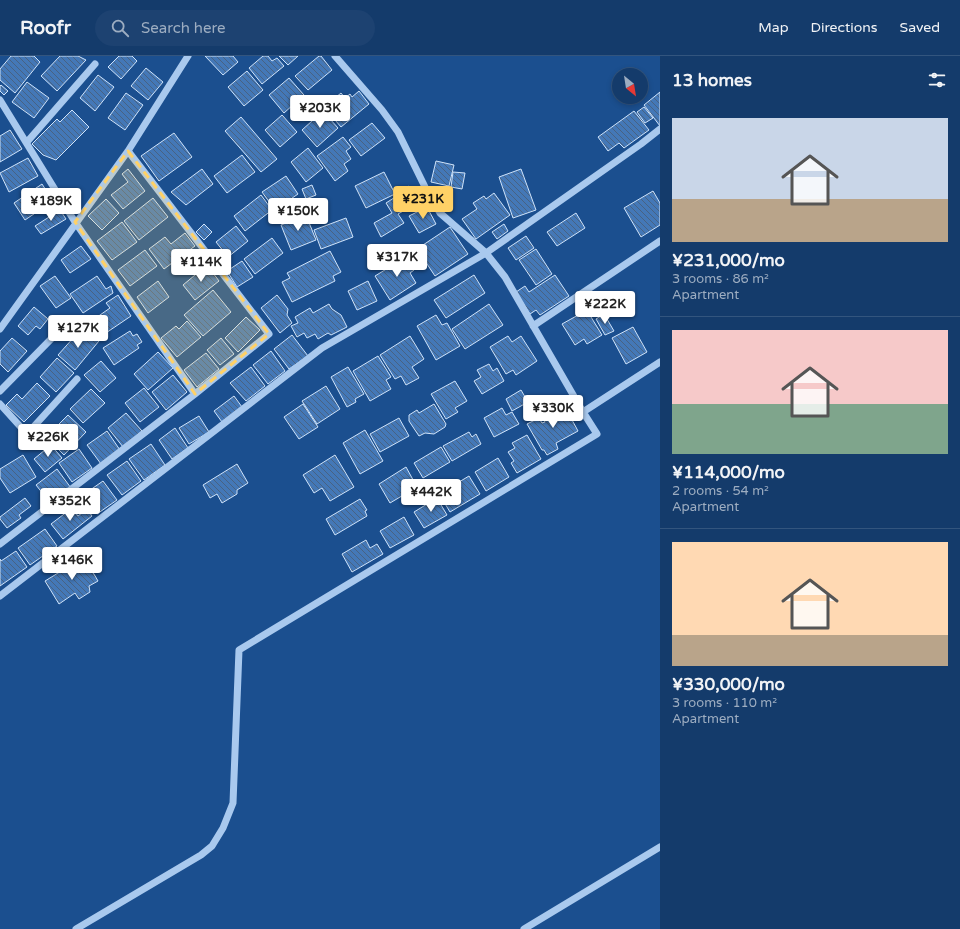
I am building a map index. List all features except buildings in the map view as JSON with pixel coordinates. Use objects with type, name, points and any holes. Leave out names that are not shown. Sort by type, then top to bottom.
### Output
[{"type":"street","points":[[0,329],[75,222],[128,151],[188,56]]},
{"type":"street","points":[[76,929],[201,856],[212,846],[223,828],[233,803],[240,650],[597,434],[582,412],[505,278],[486,253],[440,214],[398,132],[382,110],[335,56]]},
{"type":"street","points":[[27,142],[95,64]]},
{"type":"street","points":[[0,100],[75,222],[195,394]]},
{"type":"street","points":[[0,596],[322,348],[486,253],[660,129]]},
{"type":"street","points":[[0,544],[195,394],[269,334],[128,151]]},
{"type":"street","points":[[533,326],[660,241]]},
{"type":"street","points":[[0,391],[54,336]]},
{"type":"street","points":[[582,412],[660,362]]},
{"type":"street","points":[[0,404],[27,434],[77,379]]},
{"type":"street","points":[[524,929],[660,847]]},
{"type":"highlighted area","points":[[128,151],[269,334],[195,394],[75,222]]}]
